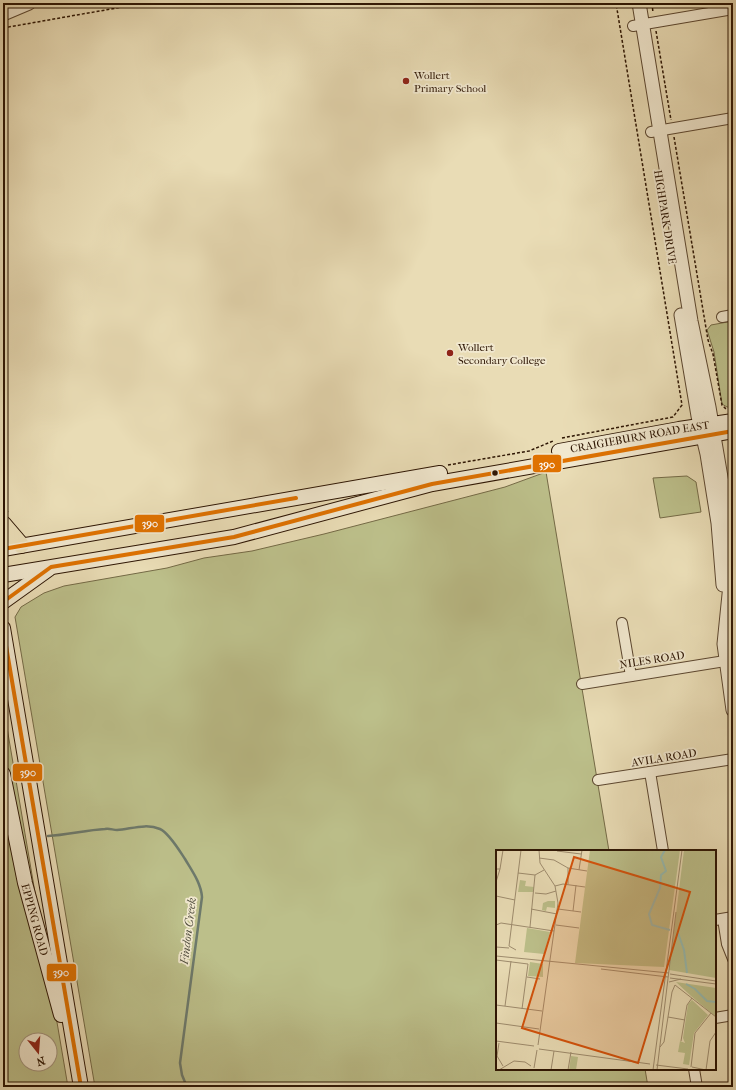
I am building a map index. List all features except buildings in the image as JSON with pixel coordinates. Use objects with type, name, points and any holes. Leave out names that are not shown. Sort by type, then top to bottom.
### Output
[{"type":"main road","name":"CRAIGIEBURN ROAD EAST","points":[[3,575],[234,537],[432,484],[707,430],[733,421]]},
{"type":"main road","name":"CRAIGIEBURN ROAD EAST","points":[[3,549],[508,462],[586,445],[707,430],[733,431]]},
{"type":"main road","points":[[7,521],[21,545]]},
{"type":"main road","points":[[3,602],[51,568]]},
{"type":"main road","name":"EPPING ROAD","points":[[3,628],[81,1087]]},
{"type":"main road","name":"EPPING ROAD","points":[[3,774],[25,883],[81,1087]]},
{"type":"main road","points":[[25,883],[38,876],[42,858]]},
{"type":"street","points":[[3,5],[23,3]]},
{"type":"street","points":[[3,14],[29,3]]},
{"type":"street","name":"HIGHPARK DRIVE","points":[[630,3],[644,24]]},
{"type":"street","name":"HIGHPARK DRIVE","points":[[639,3],[644,24],[661,130],[707,430],[731,540],[729,623],[725,661],[733,710]]},
{"type":"street","points":[[644,24],[733,10]]},
{"type":"street","points":[[661,130],[733,118]]},
{"type":"street","points":[[722,317],[733,315]]},
{"type":"street","points":[[622,623],[631,676]]},
{"type":"street","name":"NILES ROAD","points":[[582,684],[725,661]]},
{"type":"street","name":"AVILA ROAD","points":[[598,780],[733,759]]},
{"type":"street","points":[[650,772],[663,850]]},
{"type":"street","points":[[724,919],[727,944],[733,959]]},
{"type":"street","points":[[716,1018],[733,1015]]},
{"type":"street","points":[[694,1070],[697,1087]]},
{"type":"path","points":[[3,28],[145,3]]},
{"type":"path","points":[[560,438],[674,417],[682,405],[616,3]]},
{"type":"path","points":[[652,3],[644,24],[661,130],[708,340],[713,354],[722,405],[727,410],[733,410]]},
{"type":"path","points":[[446,465],[529,451],[554,440]]},
{"type":"path","points":[[3,503],[7,521]]},
{"type":"green space","points":[[733,321],[733,407],[727,407],[722,404],[714,352],[707,330],[711,325]]},
{"type":"green space","points":[[546,472],[609,850],[496,850],[496,1070],[645,1070],[648,1087],[95,1087],[15,617],[21,607],[44,593],[64,586],[167,568],[204,558],[252,551],[505,487]]},
{"type":"green space","points":[[687,476],[696,482],[701,512],[660,518],[653,478]]},
{"type":"green space","points":[[3,704],[68,1087],[3,1087]]},
{"type":"waterway","name":"Findon Creek","points":[[48,836],[91,830],[117,830],[144,826],[155,827],[163,831],[170,838],[180,851],[198,882],[202,897],[180,1063],[182,1075],[187,1087]]},
{"type":"transit line","name":"390","points":[[3,602],[51,567],[234,537],[432,484],[733,431]]},
{"type":"transit line","name":"390","points":[[3,549],[296,498]]},
{"type":"transit line","name":"390","points":[[3,628],[81,1087]]},
{"type":"place","name":"Wollert Primary School","points":[[406,81]]},
{"type":"place","name":"Wollert Secondary College","points":[[450,353]]}]
